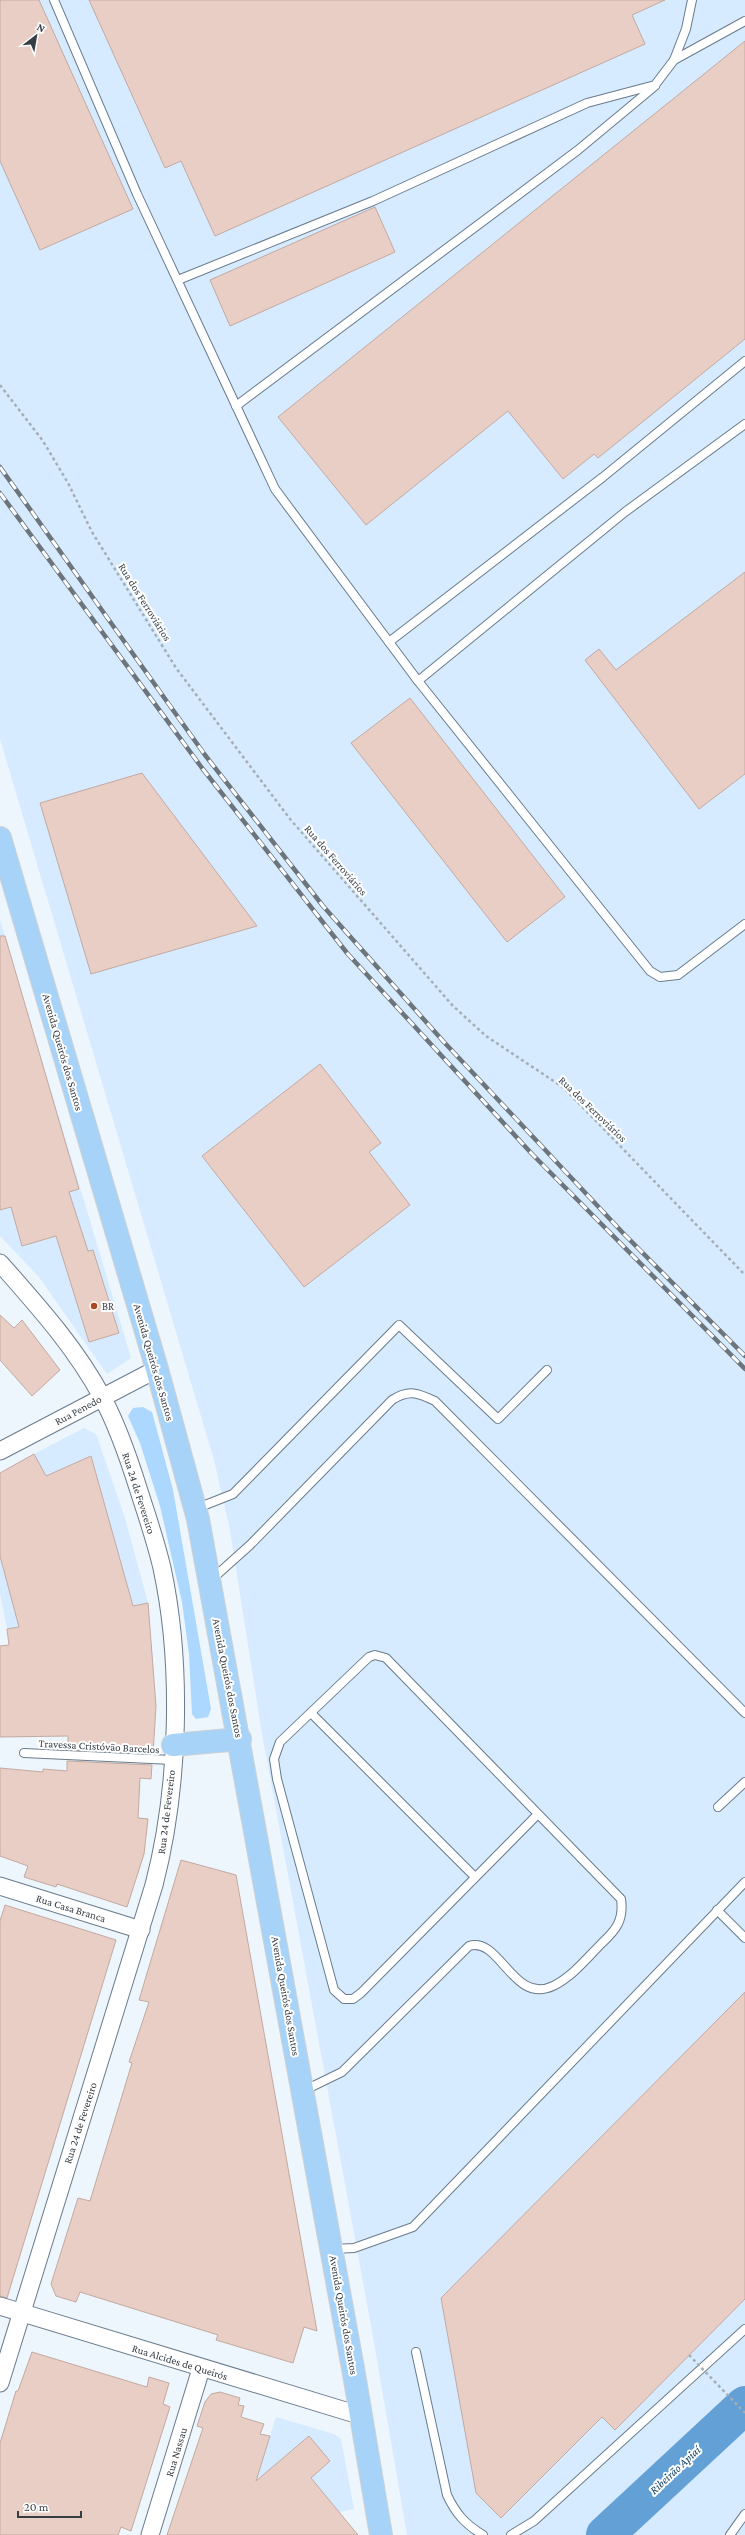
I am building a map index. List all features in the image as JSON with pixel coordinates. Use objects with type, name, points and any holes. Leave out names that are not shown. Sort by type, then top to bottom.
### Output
[{"type":"main road","name":"Avenida Queirós dos Santos","points":[[0,838],[157,1369],[195,1509],[240,1739],[362,2416],[381,2535]]},
{"type":"main road","points":[[173,1753],[240,1739]]},
{"type":"street","name":"Rua 24 de Fevereiro","points":[[0,1263],[53,1325],[102,1397],[133,1472],[162,1567],[168,1603],[174,1670],[173,1753],[162,1856],[141,1930],[20,2312],[0,2382]]},
{"type":"street","name":"Rua Penedo","points":[[0,1451],[157,1369]]},
{"type":"street","name":"Rua Casa Branca","points":[[0,1886],[141,1930]]},
{"type":"street","name":"Rua Alcides de Queirós","points":[[0,2306],[201,2369],[362,2416]]},
{"type":"street","name":"Rua Nassau","points":[[150,2535],[201,2369]]},
{"type":"lane","points":[[54,0],[138,194],[274,489],[418,681],[650,971],[660,976],[678,975],[745,924]]},
{"type":"lane","points":[[236,406],[578,150],[655,85],[674,60],[686,29],[692,0]]},
{"type":"lane","points":[[674,60],[745,21]]},
{"type":"lane","points":[[178,280],[373,201],[587,103],[655,85]]},
{"type":"lane","points":[[389,642],[603,477],[745,361]]},
{"type":"lane","points":[[418,681],[625,512],[745,424]]},
{"type":"lane","points":[[195,1509],[234,1494],[399,1324],[498,1419],[547,1370]]},
{"type":"lane","points":[[210,1581],[250,1545],[392,1400],[403,1393],[417,1392],[435,1400],[745,1713]]},
{"type":"lane","points":[[303,2091],[342,2072],[469,1946],[474,1944],[487,1948],[519,1981],[530,1987],[552,1987],[563,1980],[616,1930],[621,1920],[621,1899],[386,1658],[380,1656],[369,1657],[280,1742],[274,1759],[277,1779],[334,1990],[344,1999],[353,1999],[361,1993],[538,1814]]},
{"type":"lane","points":[[311,1713],[475,1877]]},
{"type":"lane","name":"Travessa Cristóvão Barcelos","points":[[24,1754],[173,1753]]},
{"type":"lane","points":[[718,1807],[745,1782]]},
{"type":"lane","points":[[332,2249],[354,2248],[413,2226],[745,1882]]},
{"type":"lane","points":[[717,1910],[745,1938]]},
{"type":"lane","points":[[511,2535],[534,2521],[745,2329]]},
{"type":"lane","points":[[416,2352],[447,2495],[456,2513],[468,2526],[483,2535]]},
{"type":"lane","points":[[730,2535],[745,2514]]},
{"type":"path","name":"Rua dos Ferroviários","points":[[0,385],[43,441],[68,483],[92,532],[176,668],[290,819],[453,1006],[492,1041],[564,1088],[745,1275]]},
{"type":"path","points":[[690,2355],[745,2413]]},
{"type":"shaded area","points":[[0,0],[745,0],[745,2535],[407,2535],[372,2331],[261,1728],[230,1530],[214,1460],[0,739]]},
{"type":"shaded area","points":[[0,920],[131,1358],[107,1374],[39,1277],[0,1236]]},
{"type":"shaded area","points":[[143,1407],[152,1412],[173,1490],[211,1709],[208,1717],[196,1719],[192,1714],[189,1654],[182,1602],[160,1506],[140,1443],[128,1416],[133,1408]]},
{"type":"shaded area","points":[[84,1428],[96,1434],[125,1518],[148,1603],[154,1681],[72,1686],[7,1629],[0,1594],[0,1489],[45,1476],[34,1454]]},
{"type":"shaded area","points":[[276,2417],[334,2434],[341,2439],[354,2509],[339,2512],[251,2497]]},
{"type":"building","points":[[0,0],[39,0],[133,209],[40,250],[0,161]]},
{"type":"building","points":[[89,0],[665,0],[632,15],[645,44],[215,236],[181,161],[165,168]]},
{"type":"building","points":[[745,41],[745,339],[598,458],[594,454],[563,479],[508,411],[366,525],[278,417]]},
{"type":"building","points":[[375,207],[395,252],[230,326],[210,280]]},
{"type":"building","points":[[745,572],[745,774],[699,809],[585,660],[599,649],[616,670]]},
{"type":"building","points":[[410,698],[565,897],[507,942],[351,743]]},
{"type":"building","points":[[142,773],[257,926],[91,974],[40,803]]},
{"type":"building","points":[[0,936],[5,936],[79,1189],[69,1192],[88,1251],[93,1250],[119,1333],[89,1342],[56,1236],[22,1246],[11,1207],[0,1210]]},
{"type":"building","points":[[320,1064],[381,1143],[369,1152],[410,1205],[304,1287],[202,1156]]},
{"type":"building","points":[[0,1315],[14,1328],[22,1320],[60,1370],[32,1396],[0,1360]]},
{"type":"building","points":[[34,1454],[46,1476],[91,1456],[133,1606],[148,1603],[156,1706],[153,1754],[68,1750],[68,1736],[0,1737],[0,1646],[9,1645],[7,1629],[19,1627],[0,1556],[0,1473]]},
{"type":"building","points":[[67,1761],[152,1765],[151,1779],[140,1778],[138,1818],[148,1819],[144,1854],[127,1907],[57,1884],[56,1887],[24,1877],[28,1866],[0,1856],[0,1768],[43,1772],[43,1769],[67,1771]]},
{"type":"building","points":[[181,1860],[236,1875],[317,2331],[304,2327],[293,2363],[216,2340],[218,2335],[80,2292],[76,2302],[56,2296],[51,2284],[78,2198],[90,2201],[132,2063],[129,2062],[149,2002],[139,2000]]},
{"type":"building","points":[[5,1905],[116,1940],[7,2298],[0,2296],[0,1921]]},
{"type":"building","points":[[745,1992],[745,2299],[615,2430],[602,2417],[501,2518],[476,2493],[441,2298]]},
{"type":"building","points":[[32,2352],[147,2387],[149,2377],[169,2383],[163,2404],[170,2407],[131,2531],[121,2527],[118,2535],[0,2535],[0,2443],[16,2391],[18,2391]]},
{"type":"building","points":[[220,2392],[240,2398],[238,2405],[244,2406],[241,2417],[264,2424],[260,2434],[270,2436],[256,2481],[309,2436],[330,2461],[311,2478],[358,2535],[167,2535],[203,2428],[197,2426],[205,2402],[211,2394]]},
{"type":"waterway","name":"Ribeirão Apiaí","points":[[605,2535],[745,2405]]},
{"type":"railway","points":[[0,467],[205,755],[323,906],[443,1041],[623,1233],[745,1356]]},
{"type":"railway","points":[[0,493],[202,768],[347,953],[532,1154],[745,1369]]},
{"type":"place","name":"BR","points":[[94,1306]]}]
